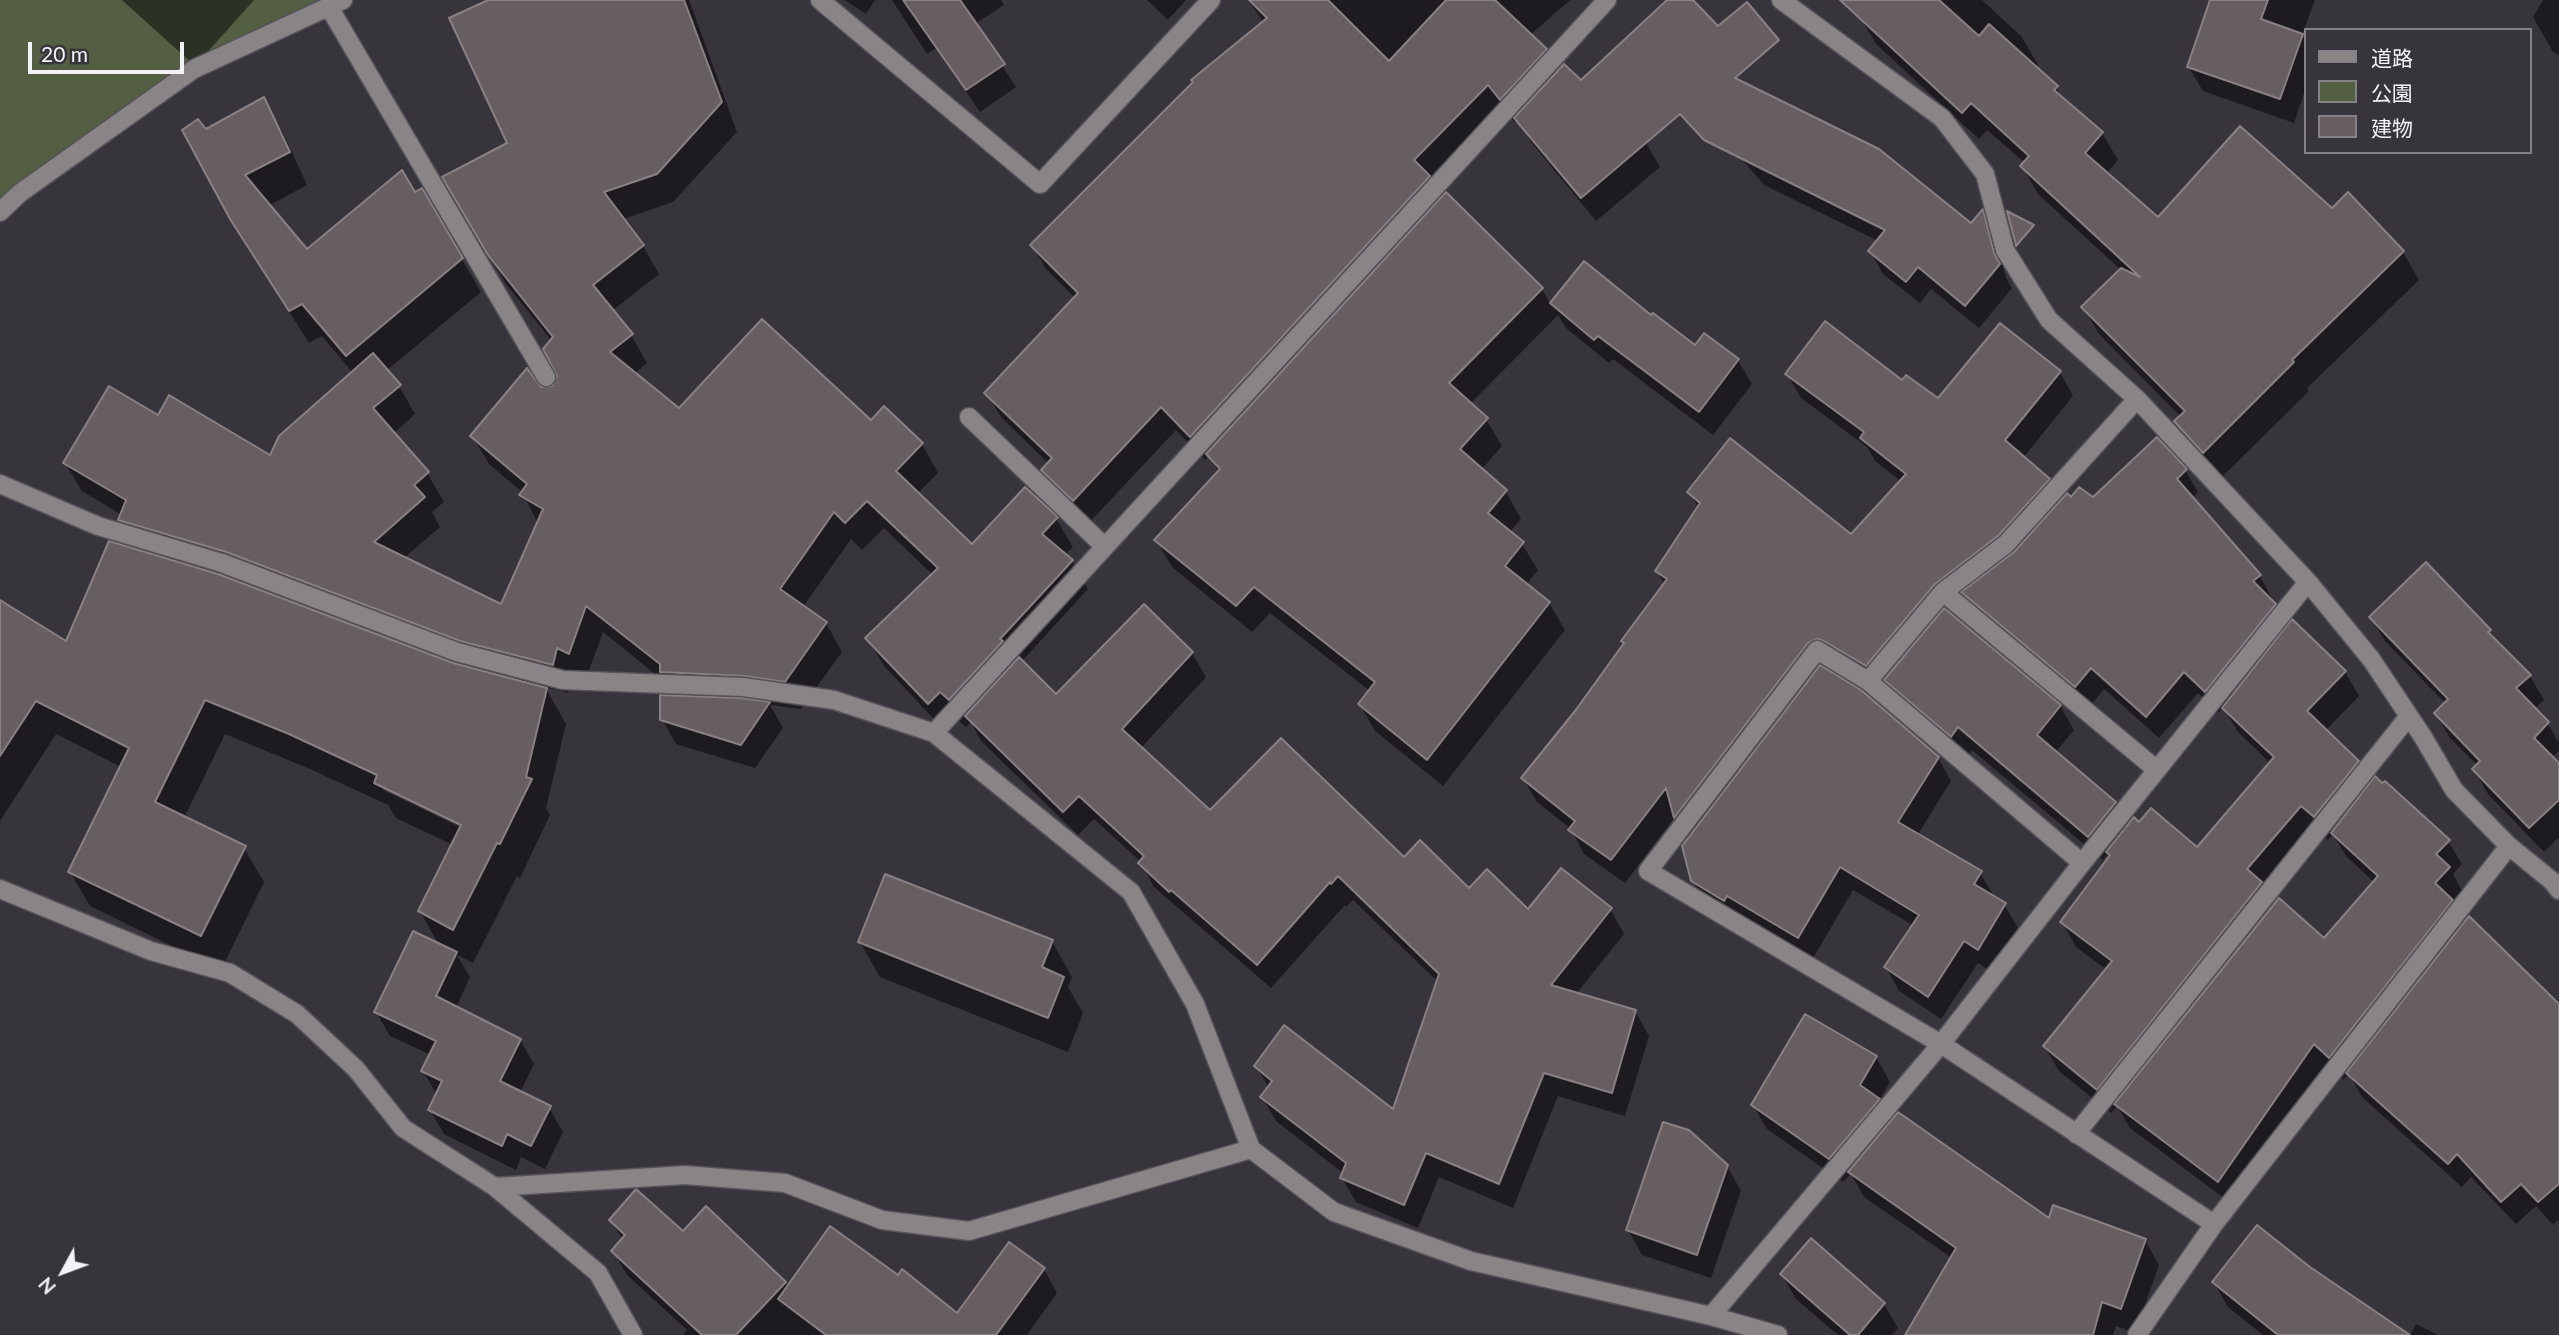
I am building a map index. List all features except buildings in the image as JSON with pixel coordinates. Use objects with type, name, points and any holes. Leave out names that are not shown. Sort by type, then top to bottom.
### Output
[{"type":"street","points":[[820,0],[1040,184],[1211,0]]},
{"type":"street","points":[[934,733],[1607,0]]},
{"type":"street","points":[[0,212],[20,193],[194,69],[336,3],[546,377]]},
{"type":"street","points":[[1792,3],[1942,118],[1985,174],[2005,250],[2049,320],[2137,399],[2308,582],[2371,659],[2454,790],[2509,846],[2557,880]]},
{"type":"street","points":[[1868,681],[1942,592],[2006,544],[2137,399]]},
{"type":"street","points":[[969,417],[1105,547]]},
{"type":"street","points":[[0,484],[98,526],[222,563],[457,652],[549,677],[563,680],[743,687],[834,700],[934,733],[1131,892],[1195,1004],[1251,1149],[1334,1212],[1471,1261],[1711,1316],[1778,1335]]},
{"type":"street","points":[[1711,1316],[1941,1044],[2082,863],[2308,582]]},
{"type":"street","points":[[1942,592],[2157,771]]},
{"type":"street","points":[[2082,863],[1868,681],[1816,650],[1648,871],[1941,1044],[2214,1224]]},
{"type":"street","points":[[2076,1134],[2409,716]]},
{"type":"street","points":[[2137,1335],[2214,1224],[2509,846]]},
{"type":"street","points":[[0,889],[151,951],[230,973],[297,1014],[356,1069],[403,1128],[495,1187],[598,1273],[634,1335]]},
{"type":"street","points":[[495,1187],[685,1175],[785,1183],[882,1220],[969,1231],[1251,1149]]},
{"type":"green space","points":[[0,0],[343,0],[194,69],[0,212]]}]
